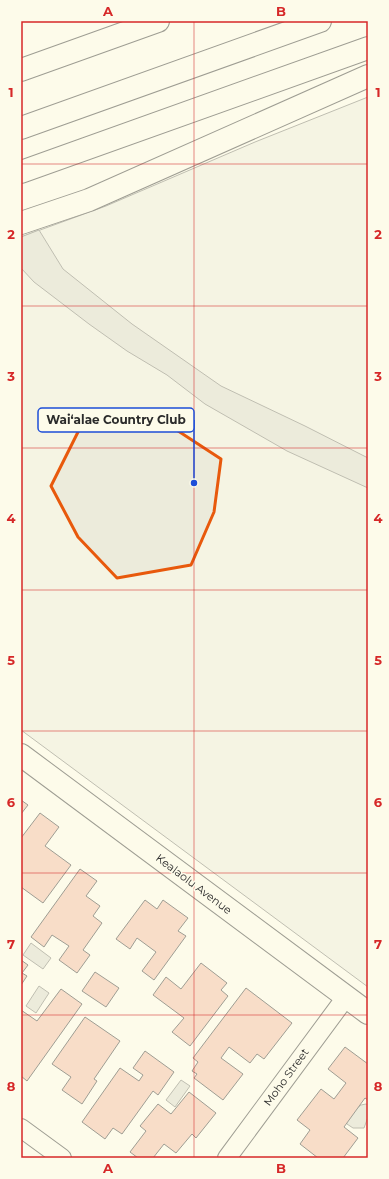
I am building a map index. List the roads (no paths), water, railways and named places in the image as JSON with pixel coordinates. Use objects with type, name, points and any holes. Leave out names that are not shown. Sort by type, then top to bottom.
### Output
[{"type":"main road","points":[[21,70],[158,21]]},
{"type":"main road","points":[[21,128],[320,21]]},
{"type":"main road","points":[[21,172],[368,48]]},
{"type":"main road","points":[[21,224],[90,200],[368,76]]},
{"type":"main road","name":"Kealaolu Avenue","points":[[21,754],[368,1013]]},
{"type":"street","name":"Moho Street","points":[[227,1158],[346,997]]},
{"type":"street","points":[[21,1128],[62,1158]]},
{"type":"place","name":"Waiʻalae Country Club","points":[[194,483]]}]
